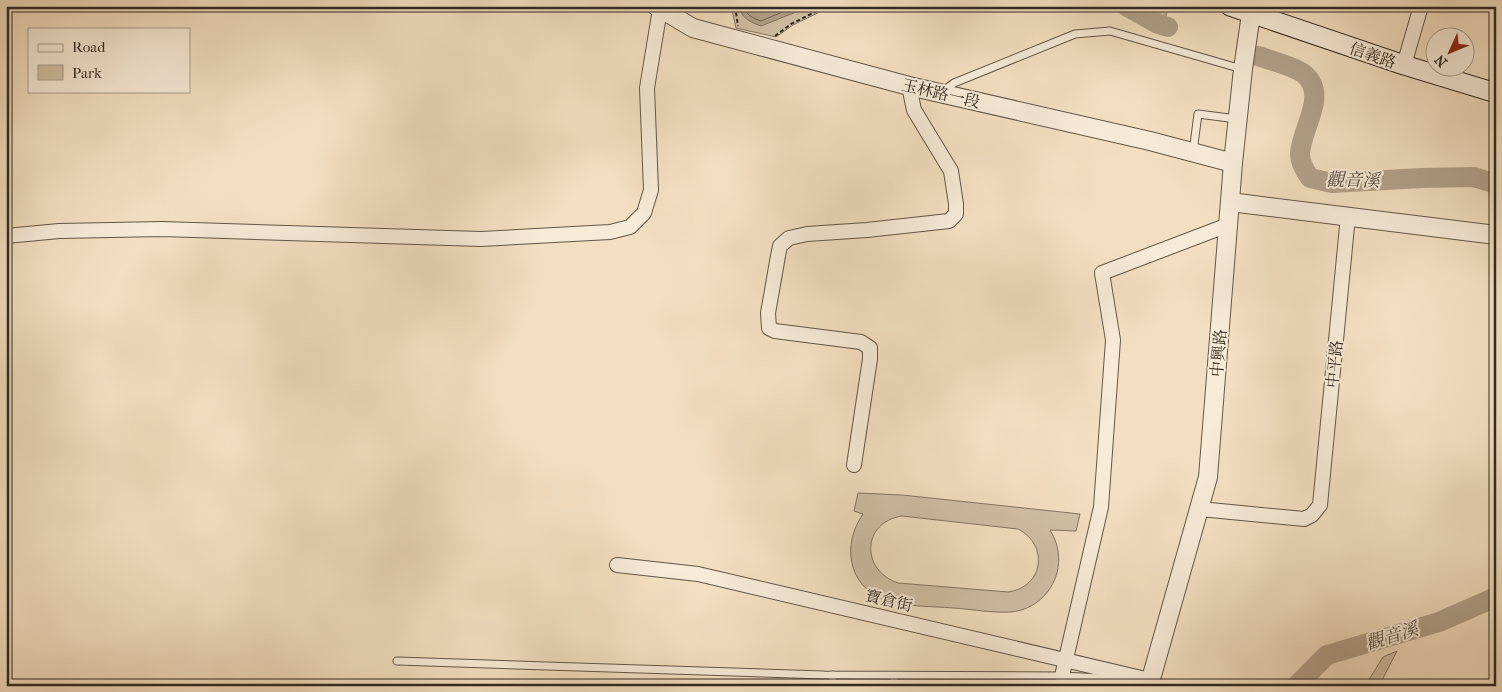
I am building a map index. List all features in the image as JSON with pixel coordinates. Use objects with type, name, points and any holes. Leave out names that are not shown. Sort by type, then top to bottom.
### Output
[{"type":"main road","name":"信義路","points":[[1232,7],[1404,65],[1496,93]]},
{"type":"street","points":[[1404,65],[1421,6]]},
{"type":"street","name":"玉林路一段","points":[[658,8],[693,28],[909,86],[1233,163]]},
{"type":"street","points":[[6,236],[58,231],[162,229],[481,239],[610,232],[630,227],[644,213],[651,190],[647,88],[658,8]]},
{"type":"street","name":"中興路","points":[[1150,683],[1208,478],[1233,163],[1242,69],[1250,14]]},
{"type":"street","points":[[854,465],[870,348],[861,342],[783,334],[769,328],[768,313],[780,246],[789,238],[807,234],[868,230],[949,221],[956,214],[951,171],[914,110],[909,86]]},
{"type":"street","points":[[1230,202],[1496,235]]},
{"type":"street","name":"中平路","points":[[1200,508],[1304,519],[1312,515],[1320,506],[1348,216]]},
{"type":"street","points":[[1062,676],[1101,507],[1113,340],[1102,273],[1228,225]]},
{"type":"street","name":"寶倉街","points":[[617,565],[698,574],[1066,660],[1150,683]]},
{"type":"lane","points":[[941,93],[954,83],[1075,34],[1110,31],[1242,69]]},
{"type":"lane","points":[[1193,152],[1198,114],[1237,119]]},
{"type":"lane","points":[[397,661],[832,675],[1062,676],[1150,683]]},
{"type":"lane","points":[[832,675],[832,686]]},
{"type":"lane","points":[[894,676],[894,686]]},
{"type":"path","points":[[735,6],[738,24]]},
{"type":"path","points":[[767,47],[775,35],[791,24],[827,6]]},
{"type":"green space","points":[[731,6],[832,6],[793,25],[776,37],[736,28]]},
{"type":"green space","points":[[1127,6],[1167,6],[1165,26]]},
{"type":"green space","points":[[858,493],[902,495],[1080,514],[1076,531],[1050,530],[1057,545],[1059,562],[1057,573],[1048,592],[1031,606],[1021,610],[1003,612],[901,604],[872,594],[856,575],[852,563],[852,538],[863,514],[854,511]],"holes":[[[902,516],[1018,529],[1028,536],[1035,545],[1038,565],[1035,574],[1029,582],[1020,589],[1008,592],[898,583],[886,577],[877,568],[872,558],[873,536],[879,527],[889,520]]]},
{"type":"green space","points":[[1397,651],[1379,686],[1365,686],[1383,657]]},
{"type":"water","points":[[739,6],[811,6],[761,26],[747,19],[742,14]]},
{"type":"waterway","name":"觀音溪","points":[[1126,6],[1158,24],[1168,27]]},
{"type":"waterway","name":"觀音溪","points":[[1258,56],[1300,71],[1311,82],[1314,102],[1301,144],[1300,154],[1302,164],[1310,178],[1332,183],[1474,177],[1496,184]]},
{"type":"waterway","name":"觀音溪","points":[[1296,686],[1327,655],[1439,622],[1496,597]]}]
